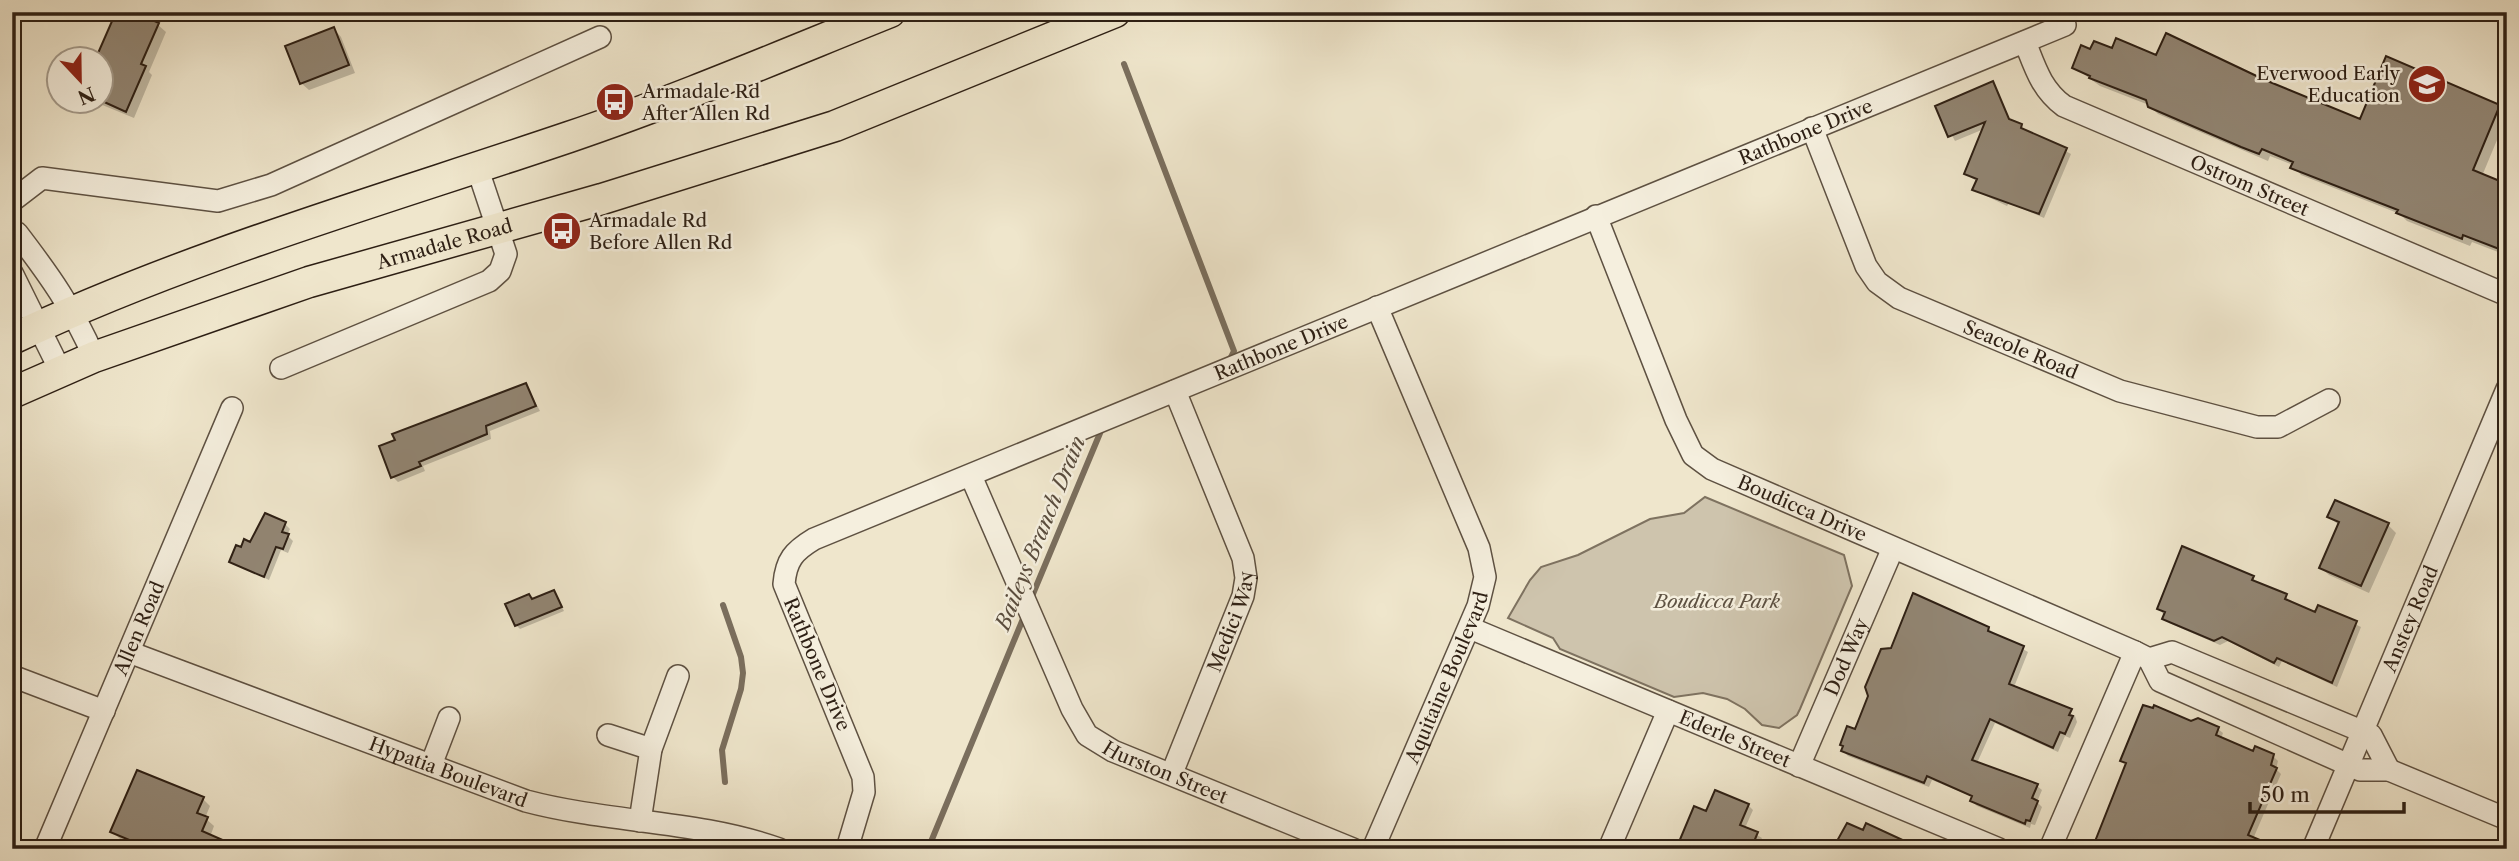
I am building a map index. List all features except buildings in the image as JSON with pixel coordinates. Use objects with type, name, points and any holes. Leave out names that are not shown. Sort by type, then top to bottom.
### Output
[{"type":"highway","points":[[12,340],[73,311],[477,167],[663,104],[890,12]]},
{"type":"highway","name":"Armadale Road","points":[[12,393],[94,357],[309,282],[500,229],[835,126],[1115,12]]},
{"type":"street","name":"Rathbone Drive","points":[[847,849],[864,792],[863,777],[784,584],[785,565],[796,550],[814,539],[2065,25]]},
{"type":"street","points":[[12,201],[41,178],[218,201],[271,185],[600,37]]},
{"type":"street","name":"Ostrom Street","points":[[2025,42],[2039,79],[2050,95],[2064,106],[2507,295]]},
{"type":"street","name":"Seacole Road","points":[[1812,128],[1866,266],[1877,282],[1899,298],[2120,391],[2257,427],[2278,427],[2329,400]]},
{"type":"street","points":[[281,368],[489,281],[500,271],[506,254],[500,229],[477,167]]},
{"type":"street","name":"Boudicca Drive","points":[[1596,216],[1662,386],[1693,455],[1712,469],[2142,656],[2160,681],[2360,769],[2389,770],[2507,819]]},
{"type":"street","points":[[12,232],[33,253],[73,311],[94,357]]},
{"type":"street","points":[[12,272],[41,326],[61,372]]},
{"type":"street","name":"Aquitaine Boulevard","points":[[1373,849],[1470,628],[1485,577],[1479,548],[1377,307]]},
{"type":"street","name":"Anstey Road","points":[[2313,849],[2507,389]]},
{"type":"street","name":"Medici Way","points":[[1172,773],[1243,596],[1246,578],[1244,558],[1175,391]]},
{"type":"street","name":"Allen Road","points":[[44,849],[232,408]]},
{"type":"street","name":"Hurston Street","points":[[971,476],[1072,709],[1087,735],[1113,751],[1353,849]]},
{"type":"street","name":"Dod Way","points":[[1799,765],[1893,548]]},
{"type":"street","name":"Ederle Street","points":[[1470,628],[1999,849]]},
{"type":"street","name":"Hypatia Boulevard","points":[[129,652],[431,765],[561,810],[640,821],[779,849]]},
{"type":"street","name":"Boudicca Drive","points":[[2142,656],[2172,652],[2362,732]]},
{"type":"street","points":[[2050,849],[2142,656]]},
{"type":"street","points":[[12,676],[104,711]]},
{"type":"street","points":[[640,821],[651,749],[678,677]]},
{"type":"street","points":[[1609,849],[1668,711]]},
{"type":"street","points":[[431,765],[449,718]]},
{"type":"street","points":[[2362,732],[2371,735],[2389,770]]},
{"type":"street","points":[[608,735],[651,749]]},
{"type":"green space","name":"Boudicca Park","points":[[1705,497],[1844,555],[1852,586],[1797,715],[1779,728],[1762,725],[1745,709],[1727,699],[1703,693],[1674,697],[1560,649],[1553,638],[1508,618],[1530,580],[1541,567],[1578,555],[1650,519],[1684,513]]},
{"type":"waterway","name":"Baileys Branch Drain","points":[[1124,64],[1234,351],[1228,363]]},
{"type":"waterway","name":"Baileys Branch Drain","points":[[1030,601],[1103,426]]},
{"type":"waterway","points":[[723,605],[741,657],[743,673],[741,689],[722,750],[725,782]]},
{"type":"waterway","name":"Baileys Branch Drain","points":[[928,849],[1025,614]]},
{"type":"place","name":"Everwood Early Education","points":[[2427,84]]},
{"type":"place","name":"Armadale Rd After Allen Rd","points":[[615,102]]},
{"type":"place","name":"Armadale Rd Before Allen Rd","points":[[562,231]]}]
